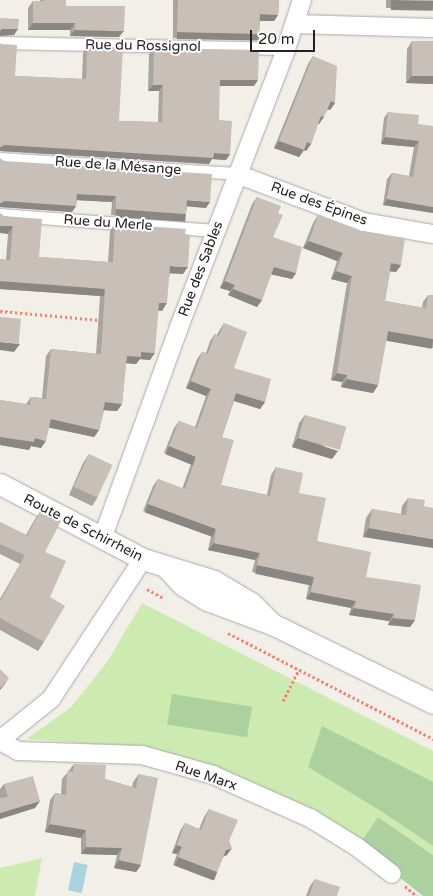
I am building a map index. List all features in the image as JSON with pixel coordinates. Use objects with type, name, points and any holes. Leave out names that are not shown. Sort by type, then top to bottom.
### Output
[{"type":"street","name":"Rue des Sables","points":[[102,539],[237,174],[286,49],[302,0]]},
{"type":"street","points":[[295,24],[433,28]]},
{"type":"street","name":"Rue du Rossignol","points":[[0,43],[286,49]]},
{"type":"street","name":"Rue de la Mésange","points":[[0,159],[237,174]]},
{"type":"street","name":"Rue des Épines","points":[[237,174],[364,222],[433,234]]},
{"type":"street","name":"Rue du Merle","points":[[0,215],[216,230]]},
{"type":"street","name":"Route de Schirrhein","points":[[0,484],[102,539],[143,559],[167,568],[182,585],[207,600],[272,624],[433,704]]},
{"type":"street","name":"Rue Marx","points":[[143,559],[131,580],[51,699],[0,740],[18,751],[142,755],[213,775],[310,818],[357,848],[392,874]]},
{"type":"path","points":[[0,311],[109,321]]},
{"type":"path","points":[[131,580],[165,599]]},
{"type":"path","points":[[224,631],[433,738]]},
{"type":"path","points":[[284,700],[299,670]]},
{"type":"green space","points":[[142,603],[433,751],[433,855],[378,817],[359,845],[211,767],[152,748],[27,739],[71,707],[107,662]]},
{"type":"green space","points":[[172,694],[252,707],[247,737],[167,725]]},
{"type":"green space","points":[[322,726],[433,782],[433,846],[381,811],[308,767]]},
{"type":"green space","points":[[378,817],[433,855],[433,896],[423,896],[359,845]]},
{"type":"green space","points":[[42,858],[35,896],[0,896],[0,868]]},
{"type":"water","points":[[74,862],[88,865],[82,893],[68,890]]},
{"type":"building","points":[[66,0],[66,6],[125,6],[124,31],[75,30],[75,23],[33,23],[33,1]]},
{"type":"building","points":[[178,0],[279,0],[278,15],[260,14],[259,34],[177,32]]},
{"type":"building","points":[[395,0],[433,0],[433,1]]},
{"type":"building","points":[[0,18],[19,19],[18,29],[1,29],[0,31]]},
{"type":"building","points":[[412,41],[433,41],[433,76],[412,76]]},
{"type":"building","points":[[0,43],[17,45],[15,76],[86,79],[87,47],[123,47],[119,121],[162,122],[163,85],[153,85],[154,48],[259,50],[258,80],[220,80],[219,120],[232,121],[230,154],[214,153],[213,158],[5,145],[0,147]]},
{"type":"building","points":[[313,56],[337,66],[335,103],[331,101],[324,117],[321,116],[311,144],[307,142],[304,150],[279,141]]},
{"type":"building","points":[[388,112],[419,115],[418,124],[433,126],[433,207],[387,199],[392,173],[413,177],[419,141],[385,137]]},
{"type":"building","points":[[0,158],[4,161],[212,174],[210,202],[187,200],[186,214],[116,209],[116,196],[77,194],[76,206],[5,201],[0,203]]},
{"type":"building","points":[[257,197],[281,206],[278,213],[283,215],[273,237],[302,247],[296,273],[274,267],[262,300],[233,289],[235,285],[225,281]]},
{"type":"building","points":[[0,213],[4,216],[42,219],[39,257],[113,262],[115,224],[186,229],[185,234],[190,235],[188,267],[170,266],[167,303],[159,303],[155,353],[141,352],[141,357],[127,356],[122,404],[105,402],[99,430],[51,419],[46,441],[35,438],[34,442],[0,437],[0,400],[30,405],[31,397],[46,399],[51,349],[101,354],[105,289],[0,281],[0,259],[10,260],[13,226],[0,226]]},
{"type":"building","points":[[318,215],[360,231],[405,238],[401,265],[391,263],[385,301],[426,308],[428,295],[433,295],[433,339],[388,331],[378,385],[347,379],[347,375],[337,373],[352,276],[336,271],[343,253],[309,241]]},
{"type":"building","points":[[0,317],[21,319],[19,344],[0,342]]},
{"type":"building","points":[[224,323],[247,332],[234,368],[271,379],[265,402],[236,393],[222,437],[234,440],[221,485],[270,496],[276,467],[303,473],[299,493],[326,498],[317,541],[371,552],[366,577],[421,585],[415,620],[393,618],[394,614],[354,608],[356,601],[311,592],[314,577],[257,565],[260,553],[214,543],[216,529],[148,504],[158,479],[185,489],[196,457],[169,446],[179,421],[197,428],[211,389],[191,381],[202,352],[208,354],[215,334],[219,336]]},
{"type":"building","points":[[305,415],[346,427],[340,450],[298,438]]},
{"type":"building","points":[[89,454],[113,465],[97,498],[74,487]]},
{"type":"building","points":[[408,498],[425,500],[424,506],[433,508],[433,539],[369,528],[372,509],[406,515]]},
{"type":"building","points":[[41,510],[61,521],[45,552],[66,561],[50,597],[65,606],[44,642],[0,618],[0,602],[25,555],[0,544],[0,522],[27,536]]},
{"type":"building","points":[[0,669],[9,678],[0,688]]},
{"type":"building","points":[[74,764],[106,765],[105,779],[136,788],[139,774],[158,778],[141,865],[119,860],[122,848],[86,847],[86,830],[50,824],[55,793],[66,795],[67,771],[73,772]]},
{"type":"building","points":[[33,776],[40,801],[0,813],[0,798],[8,797],[4,784]]},
{"type":"building","points":[[209,809],[238,820],[229,841],[232,848],[226,850],[217,872],[178,857],[182,847],[177,845],[185,823],[201,830]]},
{"type":"building","points":[[315,879],[340,887],[337,896],[309,896]]}]
